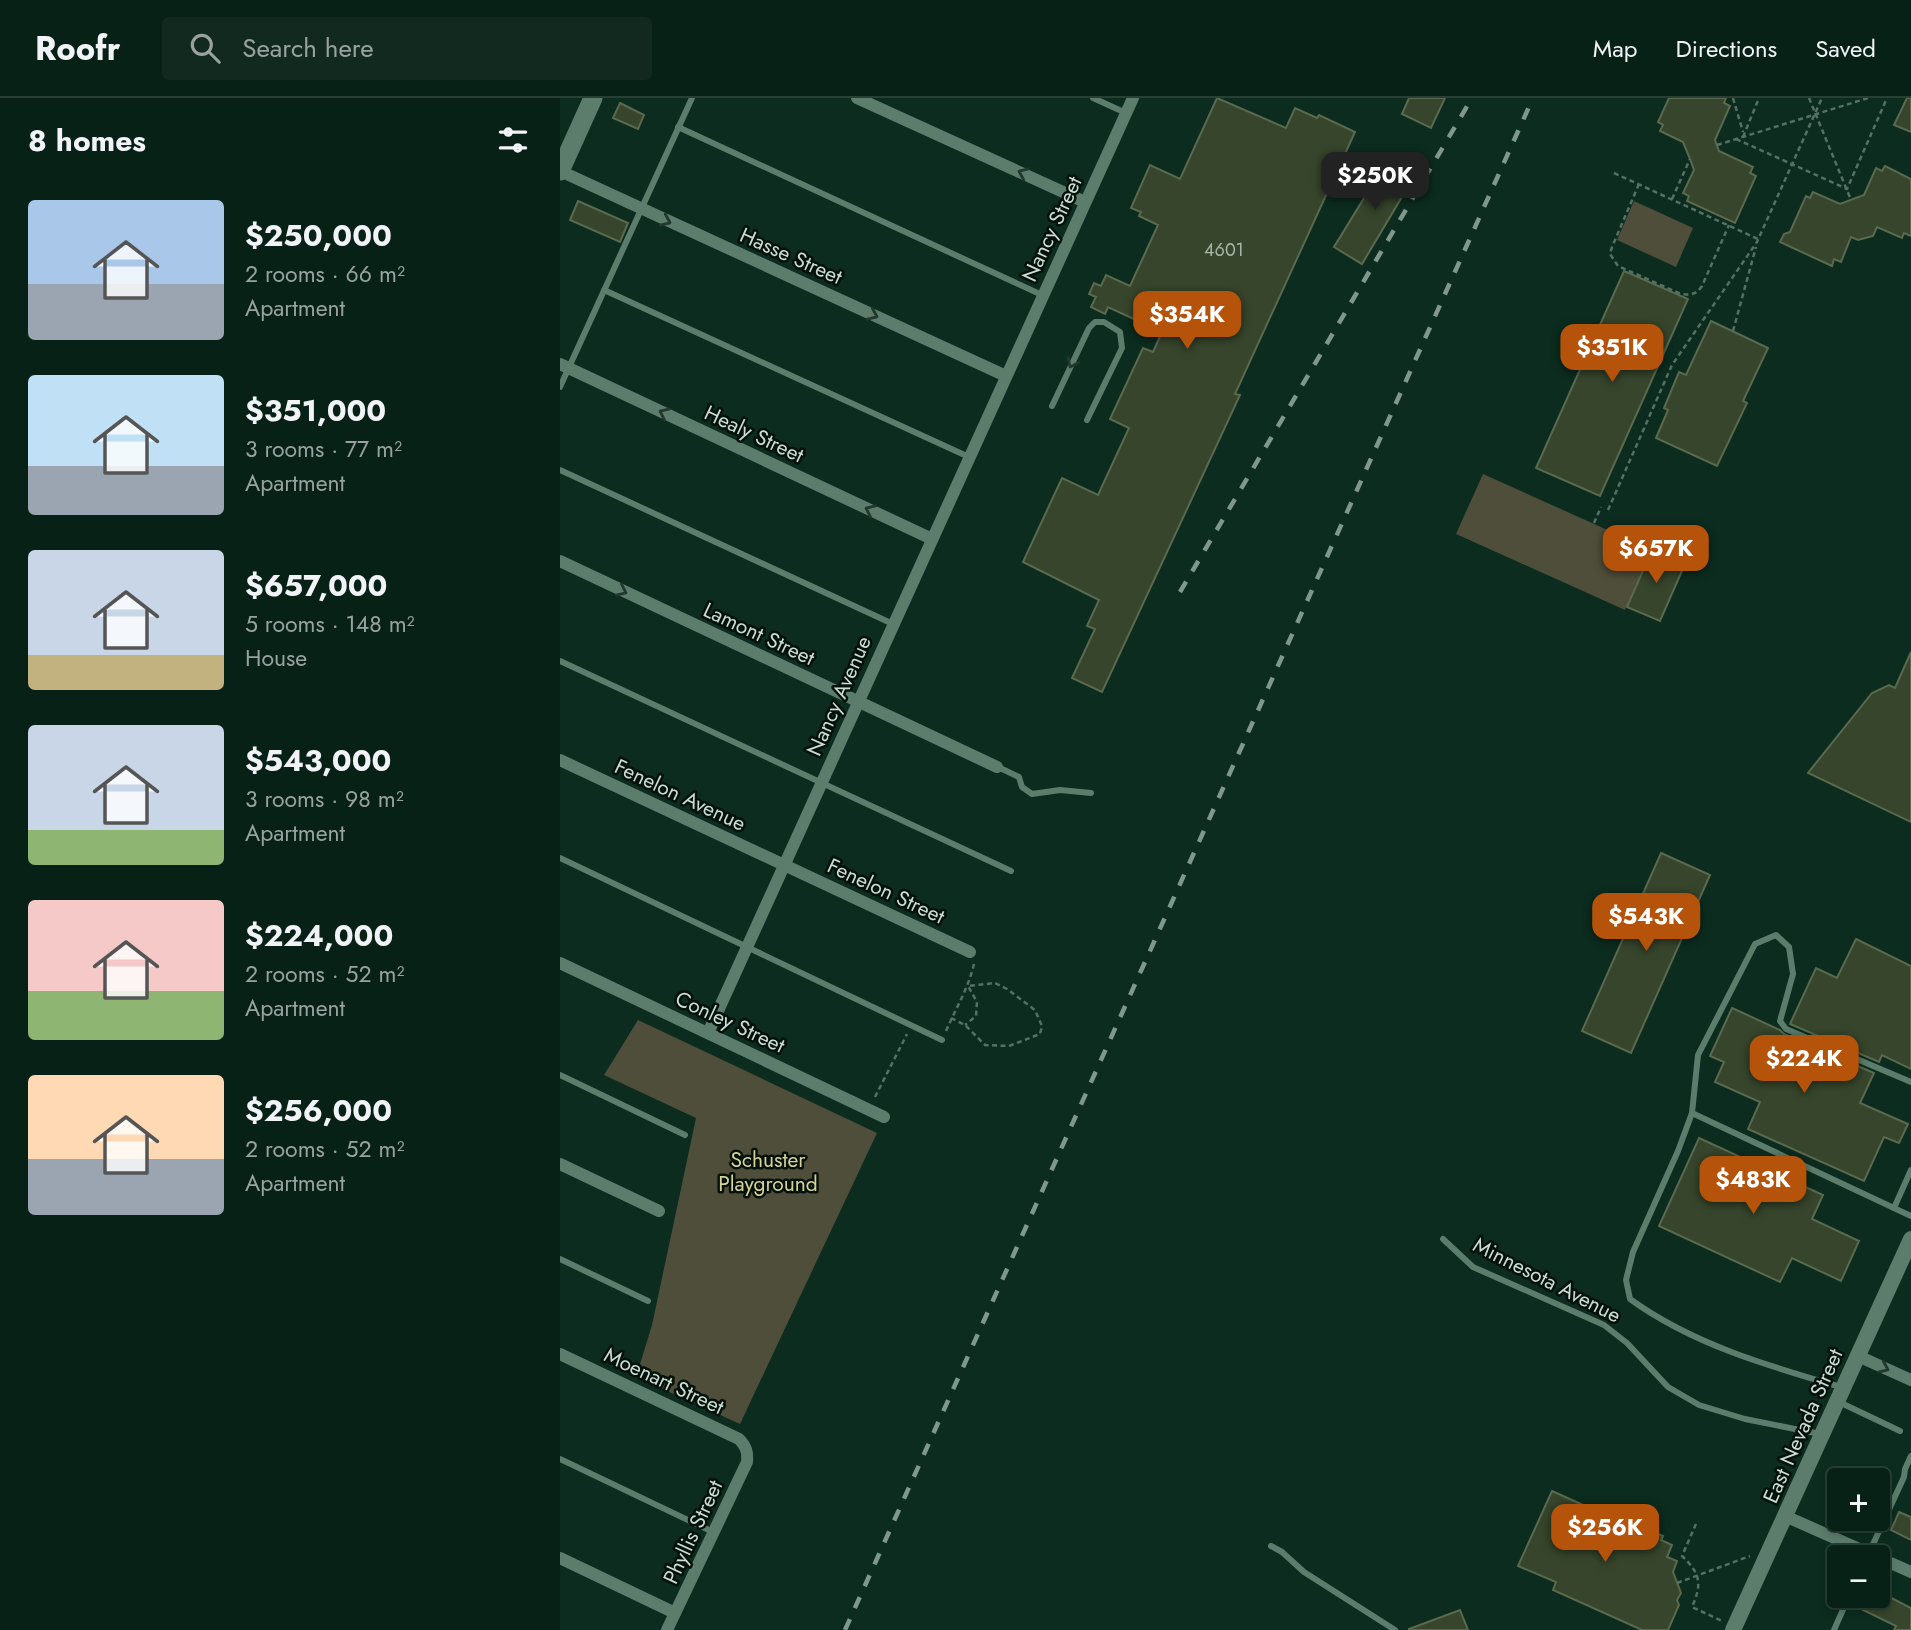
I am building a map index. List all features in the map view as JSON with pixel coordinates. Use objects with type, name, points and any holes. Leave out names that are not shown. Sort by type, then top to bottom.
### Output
[{"type":"main road","points":[[560,171],[593,98]]},
{"type":"street","points":[[857,98],[1085,202]]},
{"type":"street","name":"Nancy Street","points":[[1006,376],[1133,98]]},
{"type":"street","name":"Hasse Street","points":[[560,171],[1006,376]]},
{"type":"street","name":"Healy Street","points":[[564,366],[932,539]]},
{"type":"street","name":"Nancy Avenue","points":[[708,1033],[1006,376]]},
{"type":"street","name":"Lamont Street","points":[[560,562],[997,767]]},
{"type":"street","name":"Fenelon Avenue","points":[[560,760],[785,864]]},
{"type":"street","name":"Fenelon Street","points":[[785,864],[970,952]]},
{"type":"street","name":"Conley Street","points":[[560,962],[884,1117]]},
{"type":"street","points":[[560,1164],[659,1211]]},
{"type":"street","name":"East Nevada Street","points":[[1728,1626],[1785,1516],[1911,1239]]},
{"type":"street","name":"Moenart Street","points":[[560,1354],[739,1439],[746,1449]]},
{"type":"street","points":[[1858,1356],[1911,1380]]},
{"type":"street","name":"Phyllis Street","points":[[667,1630],[747,1462],[746,1449]]},
{"type":"street","points":[[1785,1516],[1847,1545]]},
{"type":"street","points":[[560,1558],[675,1613]]},
{"type":"street","points":[[1890,1564],[1911,1572]]},
{"type":"lane","points":[[560,387],[564,366],[604,290],[692,98]]},
{"type":"lane","points":[[1093,98],[1126,113]]},
{"type":"lane","points":[[678,127],[1042,295]]},
{"type":"lane","points":[[604,290],[969,457]]},
{"type":"lane","points":[[1052,406],[1089,328],[1095,322],[1104,322],[1119,332],[1122,348],[1087,420]]},
{"type":"lane","points":[[560,470],[893,624]]},
{"type":"lane","points":[[560,661],[1012,871]]},
{"type":"lane","name":"Lamont Street","points":[[997,767],[1019,777],[1024,789],[1032,794],[1060,790],[1091,793]]},
{"type":"lane","points":[[560,858],[942,1040]]},
{"type":"lane","points":[[1900,1431],[1840,1394],[1754,1362],[1654,1317],[1630,1299],[1626,1280],[1633,1252],[1692,1113],[1698,1055],[1755,944],[1776,935],[1789,947],[1793,974],[1780,1021],[1786,1028],[1911,1082]]},
{"type":"lane","points":[[560,1075],[685,1135]]},
{"type":"lane","points":[[1692,1113],[1911,1216]]},
{"type":"lane","points":[[1894,1208],[1911,1170]]},
{"type":"lane","name":"Minnesota Avenue","points":[[1443,1239],[1473,1267],[1604,1325],[1627,1343],[1668,1387],[1699,1405],[1745,1419],[1822,1435]]},
{"type":"lane","points":[[560,1259],[649,1301]]},
{"type":"lane","points":[[1873,1545],[1908,1479],[1905,1469],[1911,1456]]},
{"type":"lane","points":[[560,1459],[715,1532]]},
{"type":"lane","points":[[1271,1546],[1304,1572],[1395,1630]]},
{"type":"lane","points":[[1834,1630],[1844,1608]]},
{"type":"path","points":[[1733,98],[1743,135]]},
{"type":"path","points":[[1743,135],[1759,98]]},
{"type":"path","points":[[1808,98],[1851,200]]},
{"type":"path","points":[[1733,331],[1758,240],[1822,98]]},
{"type":"path","points":[[1717,145],[1868,98]]},
{"type":"path","points":[[1847,189],[1887,98]]},
{"type":"path","points":[[1736,139],[1847,189]]},
{"type":"path","points":[[1672,199],[1690,159]]},
{"type":"path","points":[[1614,173],[1758,240]]},
{"type":"path","points":[[1639,184],[1610,254],[1618,266],[1681,294],[1692,295],[1699,292],[1729,225]]},
{"type":"path","points":[[1608,510],[1672,365],[1758,240]]},
{"type":"path","points":[[1594,523],[1601,507]]},
{"type":"path","points":[[942,1040],[968,986],[974,966],[973,954],[970,952]]},
{"type":"path","points":[[951,1018],[965,1025],[985,1045],[1009,1046],[1040,1034],[1042,1027],[1035,1010],[1007,989],[995,983],[968,986]]},
{"type":"path","points":[[965,1025],[976,1016],[978,1007],[968,986]]},
{"type":"path","points":[[863,1107],[868,1096],[874,1098],[911,1025]]},
{"type":"path","points":[[1696,1524],[1682,1556],[1697,1576],[1699,1592],[1692,1607],[1728,1626]]},
{"type":"path","points":[[1678,1583],[1750,1556]]},
{"type":"green space","points":[[1634,201],[1693,228],[1676,267],[1617,240]]},
{"type":"green space","points":[[1483,474],[1652,550],[1625,610],[1456,534]]},
{"type":"green space","name":"Schuster Playground","points":[[638,1020],[877,1133],[740,1424],[636,1377],[652,1325],[696,1118],[604,1075]]},
{"type":"building","points":[[1217,98],[1286,128],[1295,108],[1317,118],[1319,115],[1355,132],[1235,394],[1240,395],[1102,692],[1072,678],[1095,629],[1087,626],[1099,600],[1023,562],[1062,478],[1098,495],[1129,428],[1110,419],[1143,348],[1153,352],[1162,332],[1108,307],[1105,314],[1091,307],[1096,297],[1089,294],[1094,283],[1101,286],[1106,275],[1130,286],[1158,225],[1139,216],[1141,212],[1131,208],[1150,165],[1180,179]]},
{"type":"building","points":[[1409,98],[1445,98],[1431,128],[1402,114]]},
{"type":"building","points":[[1669,98],[1726,98],[1724,103],[1730,106],[1715,140],[1719,151],[1753,167],[1750,173],[1756,176],[1735,223],[1687,201],[1689,196],[1683,193],[1694,170],[1690,159],[1683,142],[1660,131],[1663,125],[1658,122]]},
{"type":"building","points":[[1907,98],[1911,98],[1911,132],[1894,125]]},
{"type":"building","points":[[620,103],[644,115],[638,129],[613,118]]},
{"type":"building","points":[[1388,159],[1415,175],[1362,264],[1334,247]]},
{"type":"building","points":[[1885,166],[1911,179],[1911,236],[1904,233],[1902,238],[1877,227],[1873,236],[1858,240],[1851,237],[1841,262],[1834,259],[1832,266],[1780,242],[1784,234],[1790,232],[1806,196],[1810,198],[1813,192],[1840,204],[1864,195],[1876,168],[1882,171]]},
{"type":"building","points":[[578,201],[628,223],[620,242],[570,220]]},
{"type":"building","points":[[1624,271],[1688,299],[1600,496],[1536,468]]},
{"type":"building","points":[[1711,321],[1768,348],[1743,401],[1747,403],[1717,466],[1656,438],[1668,410],[1664,408],[1679,372],[1686,375]]},
{"type":"building","points":[[1652,550],[1685,564],[1660,621],[1627,607]]},
{"type":"building","points":[[1911,652],[1911,822],[1808,773],[1872,693],[1889,685],[1895,688]]},
{"type":"building","points":[[1661,853],[1710,875],[1631,1053],[1582,1031]]},
{"type":"building","points":[[1856,939],[1911,966],[1911,1069],[1882,1055],[1879,1062],[1790,1024],[1816,968],[1837,978]]},
{"type":"building","points":[[1732,1008],[1874,1073],[1860,1103],[1908,1124],[1899,1143],[1884,1137],[1864,1181],[1748,1129],[1760,1102],[1715,1082],[1724,1062],[1710,1056]]},
{"type":"building","points":[[1699,1138],[1823,1195],[1812,1219],[1859,1241],[1841,1281],[1792,1258],[1780,1282],[1659,1226]]},
{"type":"building","points":[[1552,1491],[1614,1519],[1616,1515],[1663,1536],[1661,1540],[1672,1545],[1667,1557],[1677,1561],[1673,1572],[1681,1593],[1668,1630],[1642,1630],[1553,1590],[1556,1582],[1518,1566]]},
{"type":"building","points":[[1899,1512],[1911,1517],[1911,1540],[1891,1530]]},
{"type":"building","points":[[1890,1597],[1911,1608],[1911,1630],[1894,1630],[1896,1626],[1859,1608],[1890,1608]]},
{"type":"building","points":[[1460,1610],[1468,1630],[1409,1630],[1409,1629]]},
{"type":"railway","points":[[1180,592],[1472,98]]},
{"type":"railway","points":[[845,1630],[1533,98]]}]
